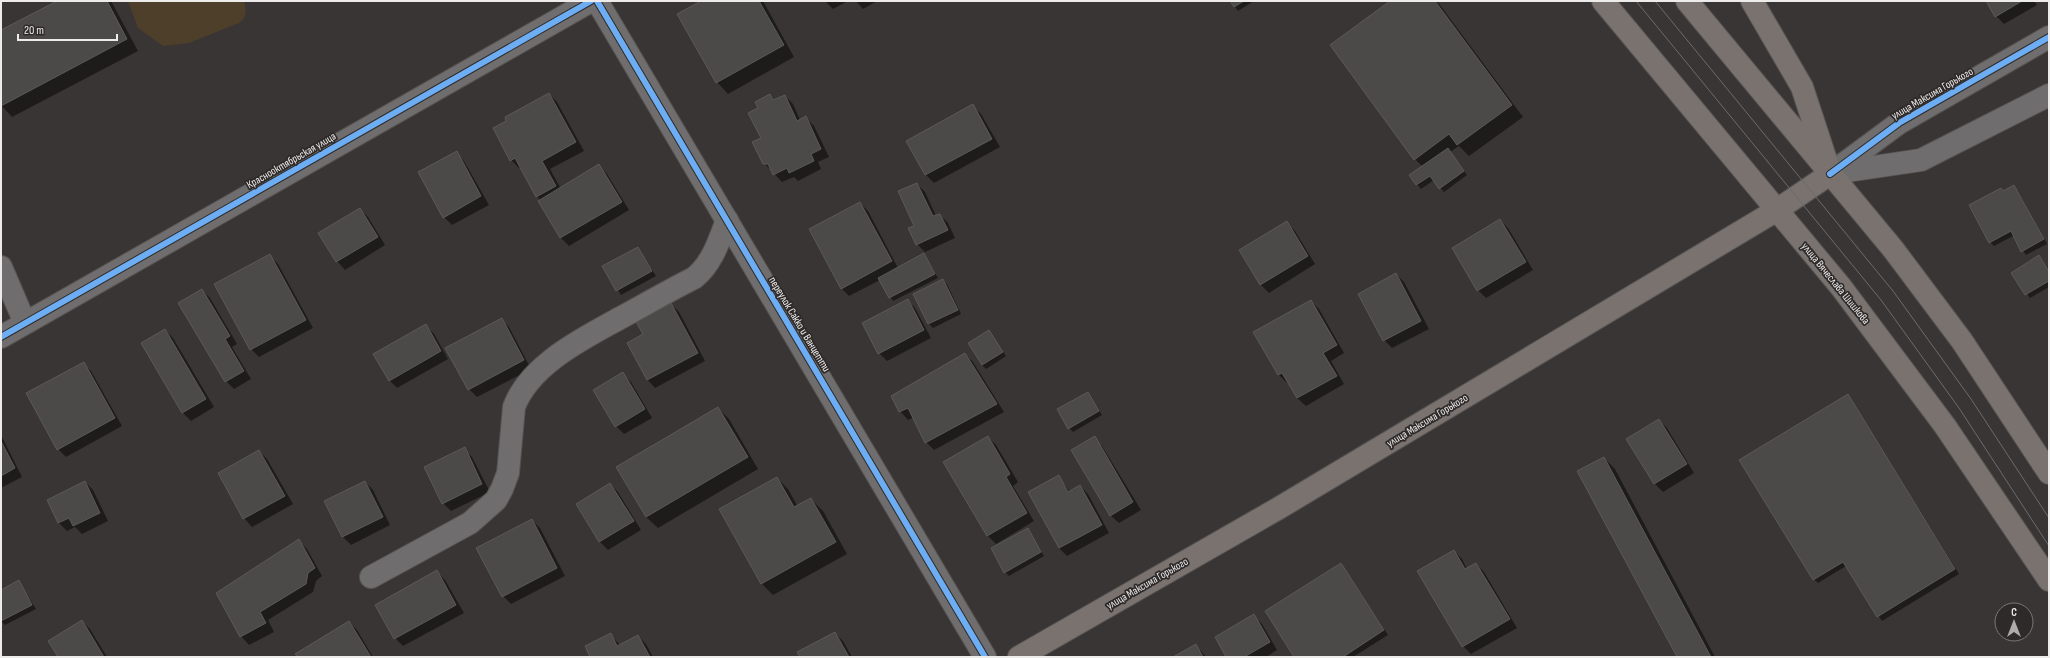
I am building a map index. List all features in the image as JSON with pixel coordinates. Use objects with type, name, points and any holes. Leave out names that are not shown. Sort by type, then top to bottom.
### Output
[{"type":"main road","name":"улица Вячеслава Шишкова","points":[[1603,1],[1841,287],[1945,426],[2049,580]]},
{"type":"main road","points":[[1687,1],[1893,249],[1962,341],[2049,473]]},
{"type":"main road","points":[[1752,1],[1802,87],[1830,174]]},
{"type":"main road","name":"улица Максима Горького","points":[[1019,657],[1286,504],[1777,210],[1830,174]]},
{"type":"street","name":"Краснооктябрьская улица","points":[[1,337],[591,1]]},
{"type":"street","name":"переулок Сакко и Ванцетти","points":[[597,1],[985,657]]},
{"type":"street","name":"улица Максима Горького","points":[[1830,174],[1899,123],[2046,46]]},
{"type":"street","name":"улица Максима Горького","points":[[1830,174],[1921,160],[2049,95]]},
{"type":"street","points":[[371,577],[470,524],[496,500],[508,473],[514,407],[517,397],[524,387],[566,349],[694,278],[703,270],[717,247],[727,220]]},
{"type":"street","points":[[1,267],[25,323]]},
{"type":"shaded area","points":[[128,1],[244,1],[246,14],[239,23],[189,43],[163,46],[138,28]]},
{"type":"building","points":[[57,1],[107,1],[127,39],[1,106],[1,30]]},
{"type":"building","points":[[701,1],[759,1],[784,45],[716,83],[677,14]]},
{"type":"building","points":[[1230,1],[1244,1],[1234,7]]},
{"type":"building","points":[[1390,1],[1435,1],[1512,105],[1457,145],[1449,134],[1414,160],[1330,45]]},
{"type":"building","points":[[1986,1],[2022,1],[1995,17]]},
{"type":"building","points":[[549,93],[576,142],[542,161],[556,186],[536,197],[515,158],[510,161],[493,128],[506,121],[505,117]]},
{"type":"building","points":[[770,94],[773,100],[785,95],[797,121],[806,116],[821,149],[811,154],[814,161],[789,173],[787,168],[773,175],[768,164],[763,164],[752,142],[761,138],[748,113],[758,108],[755,102]]},
{"type":"building","points":[[973,104],[992,139],[925,175],[906,141]]},
{"type":"building","points":[[1448,148],[1464,171],[1439,189],[1430,176],[1416,185],[1409,175]]},
{"type":"building","points":[[457,151],[481,196],[443,218],[418,172]]},
{"type":"building","points":[[599,164],[622,202],[560,238],[538,201]]},
{"type":"building","points":[[917,183],[933,216],[940,214],[948,230],[916,245],[908,228],[914,226],[898,191]]},
{"type":"building","points":[[2014,185],[2044,239],[2021,252],[2011,231],[1989,243],[1969,205],[2001,188],[2003,191]]},
{"type":"building","points":[[860,202],[892,261],[841,289],[809,229]]},
{"type":"building","points":[[360,208],[378,237],[336,262],[318,233]]},
{"type":"building","points":[[1500,219],[1526,262],[1477,291],[1452,248]]},
{"type":"building","points":[[1287,221],[1308,256],[1260,285],[1239,250]]},
{"type":"building","points":[[638,247],[652,271],[616,291],[602,266]]},
{"type":"building","points":[[924,253],[935,274],[889,298],[878,278]]},
{"type":"building","points":[[270,254],[306,320],[250,350],[214,284]]},
{"type":"building","points":[[2039,255],[2049,272],[2049,281],[2025,295],[2011,273]]},
{"type":"building","points":[[1396,273],[1421,321],[1383,341],[1358,294]]},
{"type":"building","points":[[943,279],[958,310],[928,324],[913,294]]},
{"type":"building","points":[[202,289],[230,336],[225,339],[244,371],[225,382],[178,303]]},
{"type":"building","points":[[908,299],[924,330],[878,354],[862,323]]},
{"type":"building","points":[[1311,300],[1337,345],[1323,353],[1337,376],[1297,398],[1282,373],[1278,375],[1253,332]]},
{"type":"building","points":[[671,303],[698,353],[647,380],[627,343],[643,334],[636,322]]},
{"type":"building","points":[[502,318],[524,360],[468,390],[445,348]]},
{"type":"building","points":[[426,324],[441,351],[389,381],[373,354]]},
{"type":"building","points":[[165,329],[206,399],[182,413],[141,343]]},
{"type":"building","points":[[989,330],[1003,352],[982,365],[968,343]]},
{"type":"building","points":[[965,353],[997,404],[925,443],[908,408],[899,412],[891,396]]},
{"type":"building","points":[[84,362],[115,418],[57,450],[26,393]]},
{"type":"building","points":[[623,372],[645,409],[615,427],[593,390]]},
{"type":"building","points":[[1088,392],[1099,411],[1068,429],[1057,409]]},
{"type":"building","points":[[1848,394],[1955,569],[1877,617],[1843,562],[1813,580],[1739,460]]},
{"type":"building","points":[[718,407],[748,457],[646,517],[616,467]]},
{"type":"building","points":[[1659,419],[1687,464],[1654,484],[1626,439]]},
{"type":"building","points":[[988,436],[1010,474],[1006,477],[1027,513],[987,536],[943,462]]},
{"type":"building","points":[[1095,436],[1133,502],[1110,516],[1071,450]]},
{"type":"building","points":[[1,441],[15,468],[1,476]]},
{"type":"building","points":[[465,447],[482,484],[442,504],[424,467]]},
{"type":"building","points":[[259,450],[285,496],[243,519],[218,473]]},
{"type":"building","points":[[1604,457],[1711,657],[1677,657],[1577,471]]},
{"type":"building","points":[[1059,475],[1068,492],[1080,485],[1102,525],[1059,548],[1028,492]]},
{"type":"building","points":[[777,477],[794,507],[811,498],[836,542],[761,584],[719,509]]},
{"type":"building","points":[[85,481],[100,513],[73,526],[69,518],[58,523],[47,500]]},
{"type":"building","points":[[365,481],[383,517],[342,537],[324,501]]},
{"type":"building","points":[[610,483],[634,521],[599,542],[576,504]]},
{"type":"building","points":[[532,519],[557,568],[502,597],[476,548]]},
{"type":"building","points":[[1028,528],[1041,552],[1004,573],[991,548]]},
{"type":"building","points":[[299,539],[315,568],[308,573],[306,584],[260,612],[266,623],[240,637],[216,593]]},
{"type":"building","points":[[1454,550],[1465,569],[1476,563],[1510,619],[1462,647],[1417,571]]},
{"type":"building","points":[[1341,563],[1384,630],[1343,657],[1294,657],[1265,611]]},
{"type":"building","points":[[437,570],[456,605],[394,639],[375,605]]},
{"type":"building","points":[[19,580],[32,605],[1,621],[1,590]]},
{"type":"building","points":[[1254,614],[1270,642],[1244,657],[1226,657],[1215,637]]},
{"type":"building","points":[[82,620],[104,657],[58,657],[48,641]]},
{"type":"building","points":[[349,621],[371,657],[298,657],[295,654]]},
{"type":"building","points":[[835,632],[849,657],[800,657],[797,652]]},
{"type":"building","points":[[611,633],[617,646],[638,635],[650,657],[590,657],[585,646]]},
{"type":"building","points":[[1196,644],[1203,657],[1173,657]]},
{"type":"tram line","points":[[1636,1],[1881,300],[1959,408],[2049,546]]},
{"type":"tram line","points":[[1655,1],[1893,291],[1971,399],[2049,518]]},
{"type":"cycle path","points":[[1,337],[591,1]]},
{"type":"cycle path","points":[[597,1],[985,657]]},
{"type":"cycle path","points":[[1830,174],[1899,123],[2049,37]]}]
